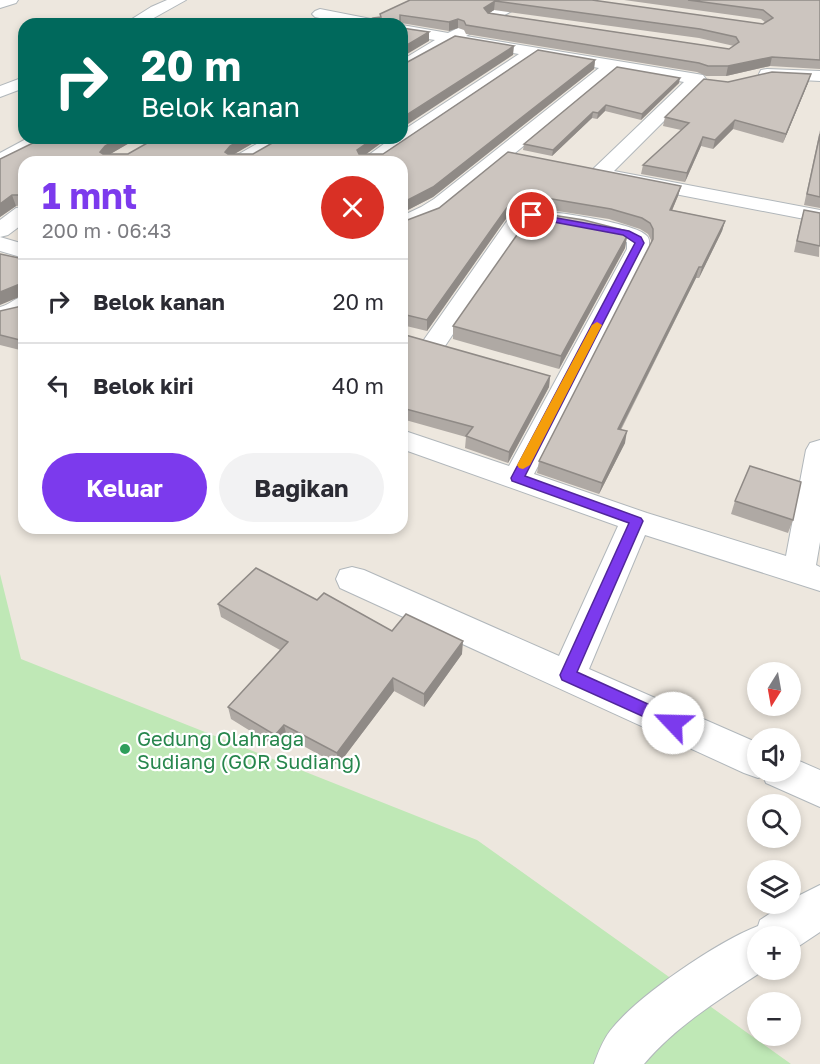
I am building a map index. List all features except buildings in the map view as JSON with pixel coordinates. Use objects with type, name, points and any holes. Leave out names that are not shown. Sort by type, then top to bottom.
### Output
[{"type":"street","points":[[0,4],[11,0]]},
{"type":"street","points":[[142,18],[179,0]]},
{"type":"street","points":[[408,63],[448,39],[525,0]]},
{"type":"street","points":[[320,14],[340,18]]},
{"type":"street","points":[[494,17],[516,20]]},
{"type":"street","points":[[408,31],[697,79],[599,174]]},
{"type":"street","points":[[408,136],[531,53]]},
{"type":"street","points":[[408,219],[429,212],[611,66]]},
{"type":"street","points":[[747,78],[770,73],[820,76]]},
{"type":"street","points":[[0,92],[18,84]]},
{"type":"street","points":[[0,161],[31,144]]},
{"type":"street","points":[[250,156],[270,144]]},
{"type":"street","points":[[378,156],[396,144]]},
{"type":"street","points":[[502,153],[524,158]]},
{"type":"street","points":[[578,169],[820,216]]},
{"type":"street","points":[[434,344],[515,226],[525,216],[545,217],[633,235],[639,243],[638,249],[556,379],[517,478]]},
{"type":"street","points":[[0,244],[18,249]]},
{"type":"street","points":[[0,314],[14,312],[18,308]]},
{"type":"street","points":[[408,441],[636,521],[809,575],[820,450]]},
{"type":"street","points":[[568,675],[636,521]]},
{"type":"street","points":[[352,579],[747,756]]},
{"type":"street","points":[[801,780],[820,789]]},
{"type":"street","points":[[791,926],[820,906]]},
{"type":"street","points":[[618,1064],[621,1054],[665,1010],[747,955]]},
{"type":"green space","name":"Gedung Olahraga Sudiang (GOR Sudiang)","points":[[0,574],[21,659],[477,840],[747,1033],[747,1046],[766,1046],[791,1064],[0,1064]]},
{"type":"slow traffic","points":[[523,465],[597,325]]},
{"type":"place","name":"Gedung Olahraga Sudiang (GOR Sudiang)","points":[[125,749]]},
{"type":"route","points":[[532,215],[625,233],[638,239],[638,249],[517,478],[636,521],[568,675],[673,723]]}]
